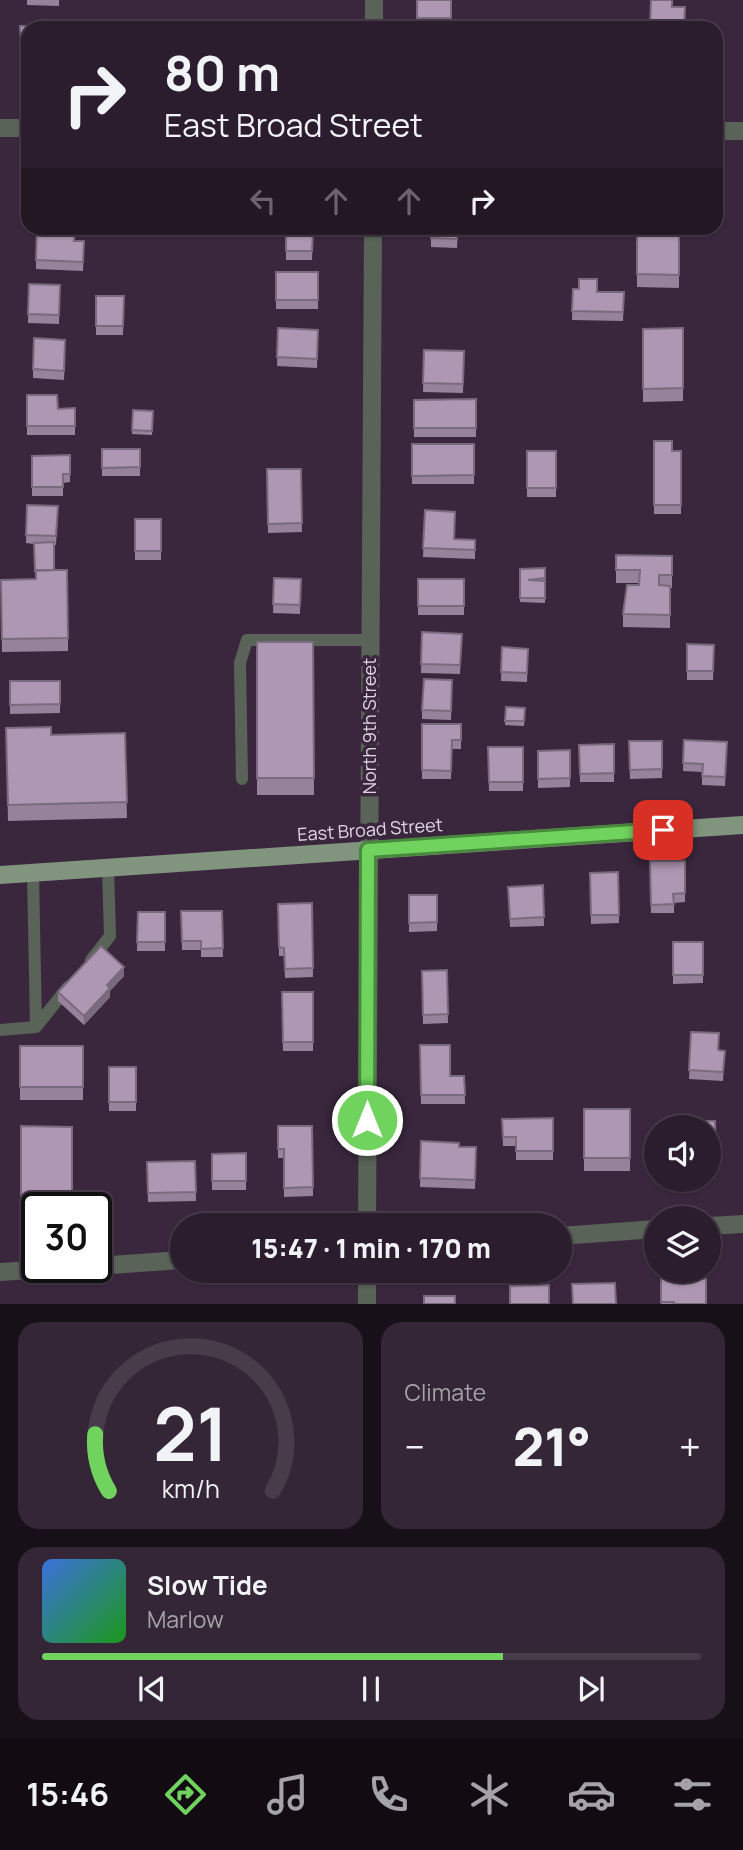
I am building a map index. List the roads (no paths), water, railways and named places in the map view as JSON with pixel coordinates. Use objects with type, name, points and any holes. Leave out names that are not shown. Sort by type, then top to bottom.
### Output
[{"type":"main road","name":"East Broad Street","points":[[0,875],[743,825]]},
{"type":"street","points":[[374,0],[374,21]]},
{"type":"street","points":[[0,128],[21,128]]},
{"type":"street","points":[[723,131],[743,131]]},
{"type":"street","name":"North 9th Street","points":[[367,1213],[373,235]]},
{"type":"street","points":[[721,1225],[743,1224]]},
{"type":"street","points":[[572,1235],[644,1230]]},
{"type":"street","points":[[112,1265],[170,1261]]},
{"type":"street","points":[[0,1272],[21,1271]]},
{"type":"street","points":[[367,1283],[367,1304]]},
{"type":"lane","points":[[242,779],[240,663],[247,640],[370,640]]},
{"type":"lane","points":[[0,1030],[36,1027],[110,936],[108,868]]},
{"type":"lane","points":[[33,873],[36,1027]]}]
